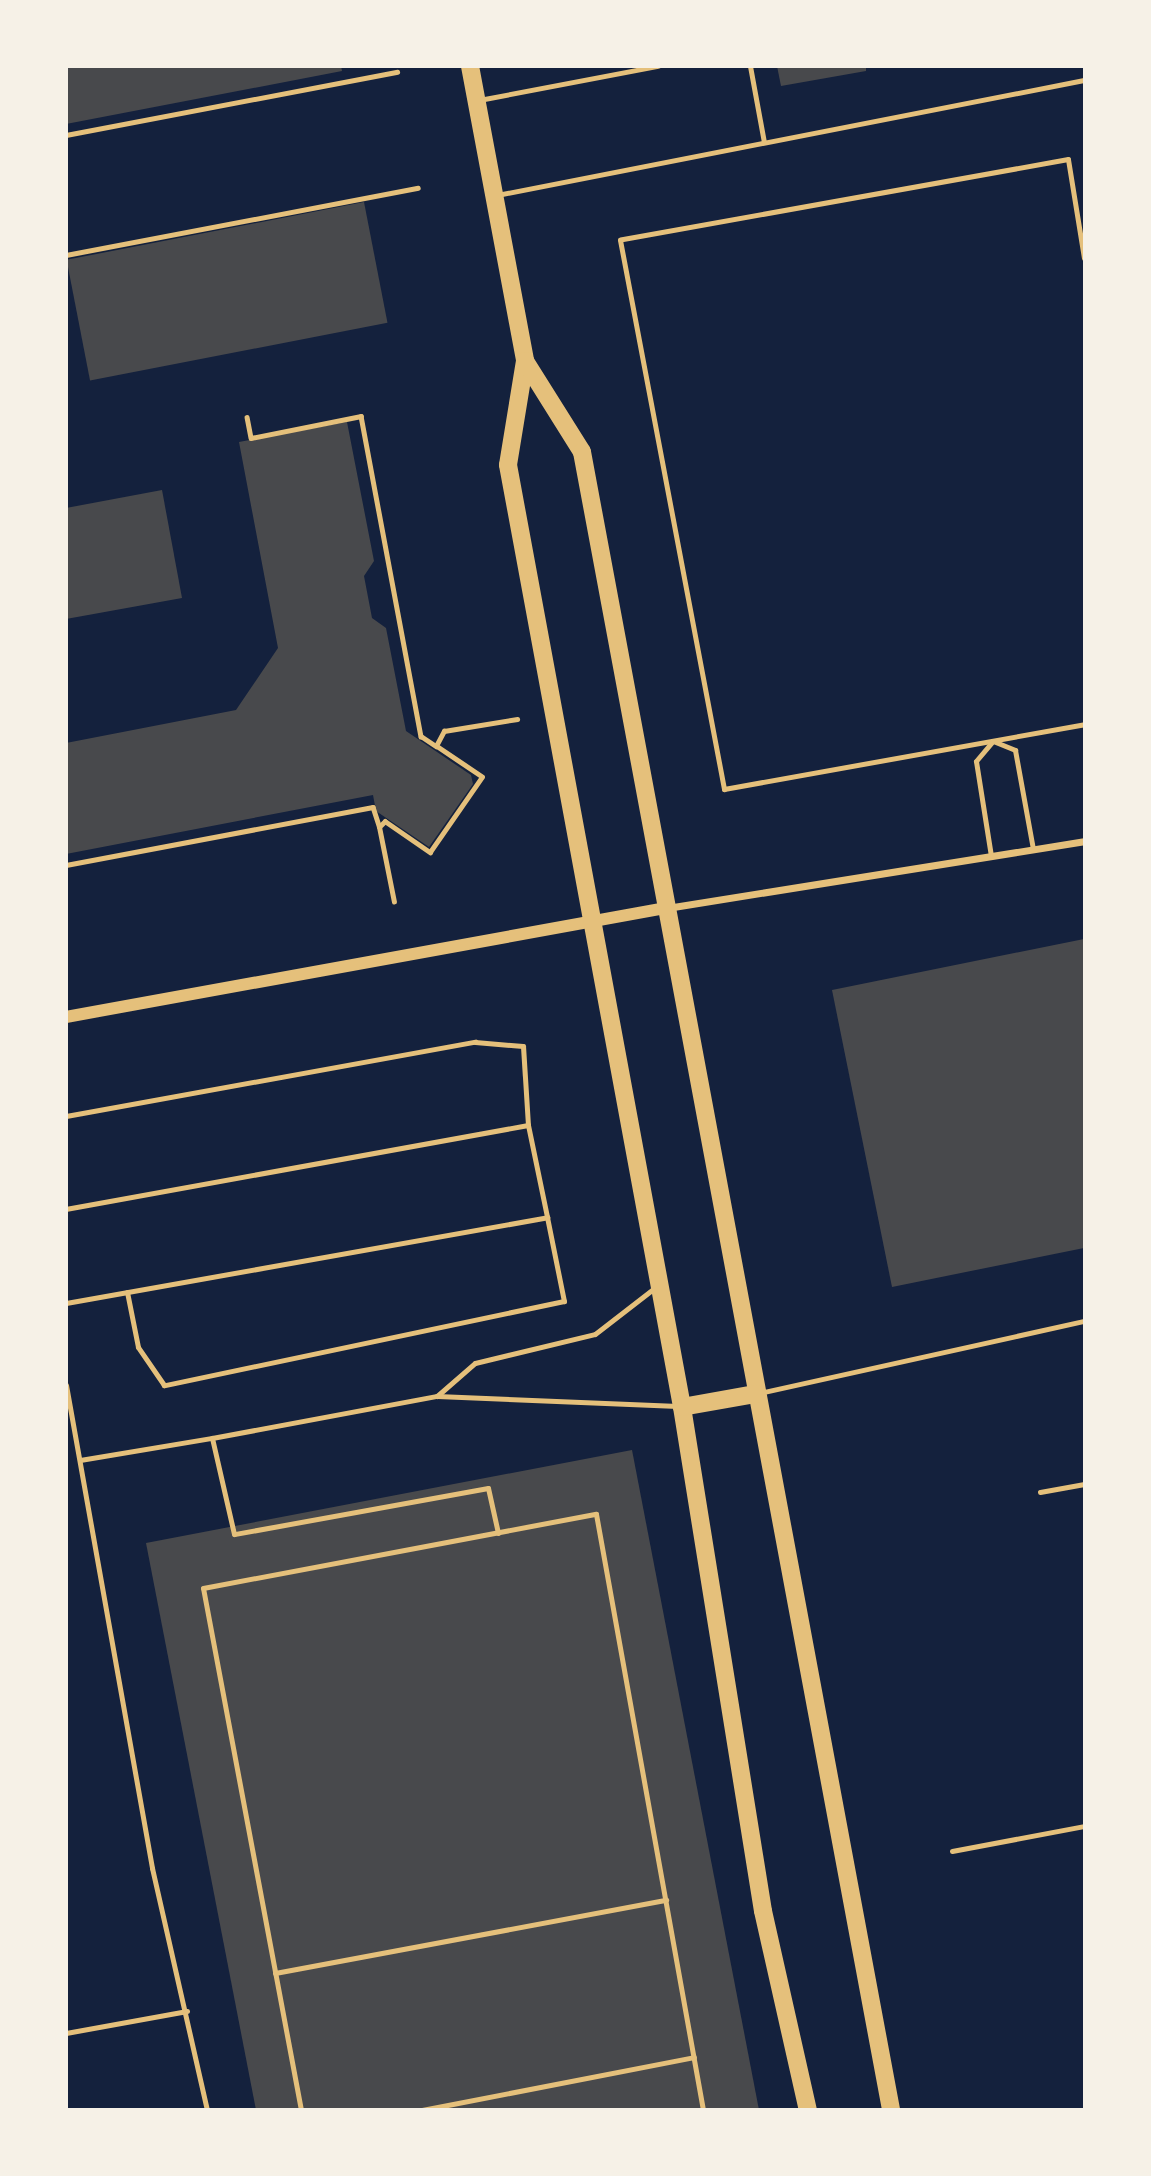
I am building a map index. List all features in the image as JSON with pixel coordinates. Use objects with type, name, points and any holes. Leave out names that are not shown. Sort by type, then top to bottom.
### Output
[{"type":"main road","points":[[470,66],[525,361],[508,465],[682,1406],[764,1911],[808,2109]]},
{"type":"main road","points":[[525,361],[582,452],[891,2109]]},
{"type":"main road","points":[[682,1406],[756,1394]]},
{"type":"street","points":[[66,1017],[666,908],[1084,841]]},
{"type":"lane","points":[[476,100],[658,66]]},
{"type":"lane","points":[[750,66],[764,142]]},
{"type":"lane","points":[[494,195],[1084,80]]},
{"type":"lane","points":[[1084,258],[1068,159],[620,240],[724,789],[1084,724]]},
{"type":"lane","points":[[993,741],[1015,750],[1033,849]]},
{"type":"lane","points":[[990,856],[976,761],[993,741]]},
{"type":"lane","points":[[66,1116],[475,1042],[523,1046],[528,1125],[564,1301],[164,1385],[138,1347],[127,1292]]},
{"type":"lane","points":[[66,1209],[528,1125]]},
{"type":"lane","points":[[66,1303],[547,1217]]},
{"type":"lane","points":[[437,1396],[475,1363],[595,1334],[660,1284]]},
{"type":"lane","points":[[756,1394],[1084,1321]]},
{"type":"lane","points":[[66,1385],[152,1868],[187,2011],[207,2109]]},
{"type":"lane","points":[[80,1460],[437,1396],[682,1406]]},
{"type":"lane","points":[[212,1438],[234,1534],[488,1488],[498,1533]]},
{"type":"lane","points":[[1040,1492],[1084,1484]]},
{"type":"lane","points":[[302,2109],[203,1588],[596,1514],[703,2109]]},
{"type":"lane","points":[[952,1851],[1084,1826]]},
{"type":"lane","points":[[275,1973],[666,1900]]},
{"type":"lane","points":[[66,2033],[187,2011]]},
{"type":"lane","points":[[422,2109],[694,2057]]},
{"type":"path","points":[[66,135],[397,72]]},
{"type":"path","points":[[66,256],[418,188]]},
{"type":"path","points":[[247,417],[251,438],[361,416],[421,736],[482,777],[430,852],[385,821],[379,827]]},
{"type":"path","points":[[436,747],[444,732],[517,719]]},
{"type":"path","points":[[66,865],[373,807],[394,902]]},
{"type":"building","points":[[66,66],[341,66],[342,71],[66,124]]},
{"type":"building","points":[[777,66],[866,66],[866,71],[781,86]]},
{"type":"building","points":[[364,202],[387,323],[90,381],[67,260]]},
{"type":"building","points":[[347,422],[374,561],[364,576],[372,618],[386,628],[406,731],[471,775],[473,784],[429,847],[376,811],[373,795],[66,854],[66,743],[236,710],[278,648],[239,442]]},
{"type":"building","points":[[162,490],[182,598],[66,619],[66,508]]},
{"type":"building","points":[[1084,939],[1084,1248],[892,1287],[832,990]]},
{"type":"building","points":[[632,1450],[759,2110],[256,2110],[146,1543]]}]
